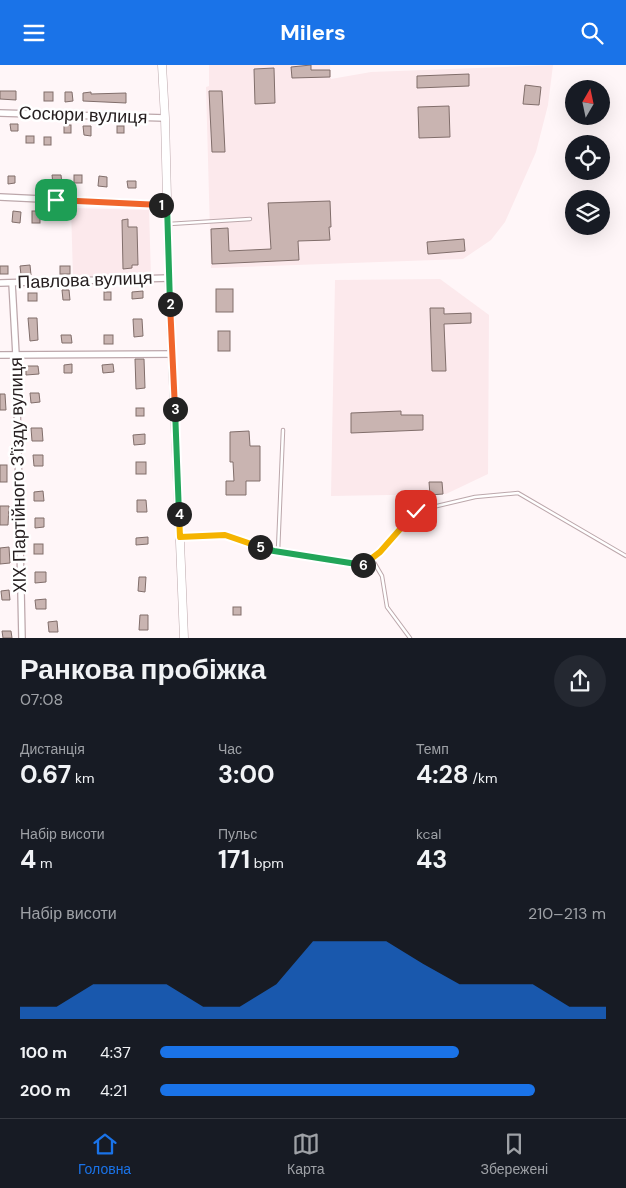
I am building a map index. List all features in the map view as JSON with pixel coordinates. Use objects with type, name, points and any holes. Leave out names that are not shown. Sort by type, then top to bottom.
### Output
[{"type":"main road","points":[[162,65],[184,638]]},
{"type":"street","name":"Сосюри вулиця","points":[[0,113],[165,118]]},
{"type":"street","points":[[0,197],[167,205]]},
{"type":"street","name":"Павлова вулиця","points":[[0,283],[169,278]]},
{"type":"street","name":"XIX Партійного З'їзду вулиця","points":[[12,283],[16,355],[22,638]]},
{"type":"street","points":[[0,355],[172,354]]},
{"type":"lane","points":[[168,224],[250,219]]},
{"type":"lane","points":[[278,551],[283,430]]},
{"type":"lane","points":[[180,537],[225,535],[278,551],[364,565],[380,552],[416,511],[475,497],[518,493],[626,556]]},
{"type":"lane","points":[[372,559],[382,576],[387,607],[410,638]]},
{"type":"shaded area","points":[[209,65],[330,65],[331,79],[371,72],[553,65],[548,105],[536,152],[505,222],[491,240],[463,259],[211,268],[206,87],[209,86]]},
{"type":"shaded area","points":[[71,208],[149,210],[151,276],[73,277]]},
{"type":"shaded area","points":[[440,279],[489,315],[488,474],[446,494],[331,496],[335,280]]},
{"type":"building","points":[[311,65],[311,70],[330,70],[330,77],[292,78],[291,67]]},
{"type":"building","points":[[274,68],[275,103],[255,104],[254,69]]},
{"type":"building","points":[[469,74],[469,86],[417,88],[417,76]]},
{"type":"building","points":[[525,85],[541,87],[539,105],[523,104]]},
{"type":"building","points":[[0,91],[16,91],[16,100],[0,99]]},
{"type":"building","points":[[209,91],[222,91],[225,152],[212,152]]},
{"type":"building","points":[[44,92],[53,92],[53,101],[44,101]]},
{"type":"building","points":[[65,92],[72,92],[73,101],[65,102]]},
{"type":"building","points":[[91,92],[91,94],[126,93],[126,103],[83,101],[83,93]]},
{"type":"building","points":[[449,106],[450,137],[419,138],[418,107]]},
{"type":"building","points":[[10,124],[18,124],[18,131],[11,131]]},
{"type":"building","points":[[64,125],[71,125],[71,133],[64,133]]},
{"type":"building","points":[[83,126],[91,126],[91,136],[84,135]]},
{"type":"building","points":[[117,126],[124,126],[124,133],[117,133]]},
{"type":"building","points":[[26,136],[34,136],[34,143],[26,143]]},
{"type":"building","points":[[44,137],[51,137],[51,145],[44,145]]},
{"type":"building","points":[[52,175],[61,175],[62,184],[53,184]]},
{"type":"building","points":[[74,175],[82,175],[82,183],[74,183]]},
{"type":"building","points":[[8,176],[15,176],[15,183],[8,184]]},
{"type":"building","points":[[99,176],[107,177],[107,187],[98,186]]},
{"type":"building","points":[[127,181],[136,181],[136,188],[128,188]]},
{"type":"building","points":[[330,201],[330,240],[298,241],[299,260],[212,264],[211,229],[228,228],[229,251],[271,249],[268,203]]},
{"type":"building","points":[[13,211],[21,212],[20,223],[12,222]]},
{"type":"building","points":[[32,211],[40,211],[40,223],[32,223]]},
{"type":"building","points":[[52,211],[58,211],[58,220],[52,220]]},
{"type":"building","points":[[128,219],[128,227],[137,227],[138,265],[132,265],[132,268],[123,269],[122,220]]},
{"type":"building","points":[[464,239],[465,251],[428,254],[427,242]]},
{"type":"building","points":[[30,265],[31,275],[21,275],[20,266]]},
{"type":"building","points":[[0,266],[8,266],[8,274],[0,274]]},
{"type":"building","points":[[60,266],[70,266],[70,274],[60,274]]},
{"type":"building","points":[[216,289],[233,289],[233,312],[216,312]]},
{"type":"building","points":[[62,290],[69,290],[70,300],[63,300]]},
{"type":"building","points":[[143,291],[143,298],[132,299],[132,292]]},
{"type":"building","points":[[104,292],[111,292],[111,300],[104,300]]},
{"type":"building","points":[[28,293],[37,293],[37,301],[28,301]]},
{"type":"building","points":[[430,308],[444,308],[444,314],[471,313],[471,323],[444,324],[446,371],[432,371]]},
{"type":"building","points":[[28,318],[37,318],[38,340],[30,341]]},
{"type":"building","points":[[133,319],[142,319],[143,336],[134,337]]},
{"type":"building","points":[[218,331],[230,331],[230,351],[218,351]]},
{"type":"building","points":[[61,335],[71,335],[72,343],[62,343]]},
{"type":"building","points":[[104,335],[113,335],[113,344],[104,344]]},
{"type":"building","points":[[135,359],[144,359],[145,388],[136,389]]},
{"type":"building","points":[[72,364],[72,373],[64,373],[64,365]]},
{"type":"building","points":[[113,364],[114,372],[103,373],[102,365]]},
{"type":"building","points":[[26,366],[38,366],[39,374],[26,375]]},
{"type":"building","points":[[30,393],[39,393],[40,402],[31,403]]},
{"type":"building","points":[[0,394],[5,394],[6,410],[0,410]]},
{"type":"building","points":[[136,408],[144,408],[144,416],[136,416]]},
{"type":"building","points":[[401,411],[401,415],[423,415],[423,430],[351,433],[351,413]]},
{"type":"building","points":[[31,428],[42,428],[43,441],[32,441]]},
{"type":"building","points":[[249,431],[250,446],[260,446],[260,481],[246,481],[246,495],[226,495],[226,481],[234,481],[233,462],[230,462],[230,432]]},
{"type":"building","points":[[145,434],[145,444],[134,445],[133,435]]},
{"type":"building","points":[[33,455],[43,455],[43,466],[34,466]]},
{"type":"building","points":[[136,462],[146,462],[146,474],[136,474]]},
{"type":"building","points":[[0,465],[7,465],[7,482],[0,482]]},
{"type":"building","points":[[429,482],[442,482],[443,494],[430,495]]},
{"type":"building","points":[[43,491],[44,501],[34,501],[34,492]]},
{"type":"building","points":[[137,500],[146,500],[147,512],[137,512]]},
{"type":"building","points":[[0,506],[9,506],[8,525],[0,525]]},
{"type":"building","points":[[35,518],[44,518],[44,527],[35,528]]},
{"type":"building","points":[[148,537],[148,544],[136,545],[136,538]]},
{"type":"building","points":[[34,544],[43,544],[43,554],[34,554]]},
{"type":"building","points":[[9,547],[10,563],[0,564],[0,548]]},
{"type":"building","points":[[35,572],[46,572],[46,582],[35,583]]},
{"type":"building","points":[[139,577],[146,577],[145,592],[138,591]]},
{"type":"building","points":[[9,590],[10,600],[2,600],[1,591]]},
{"type":"building","points":[[46,599],[46,609],[36,609],[35,600]]},
{"type":"building","points":[[233,607],[241,607],[241,615],[233,615]]},
{"type":"building","points":[[140,615],[148,615],[148,630],[139,630]]},
{"type":"building","points":[[57,621],[58,632],[49,632],[48,622]]},
{"type":"building","points":[[2,631],[11,631],[12,638],[3,638]]},
{"type":"route","points":[[56,200],[167,205],[180,537],[225,535],[274,551],[364,565],[380,552],[416,511]]}]
